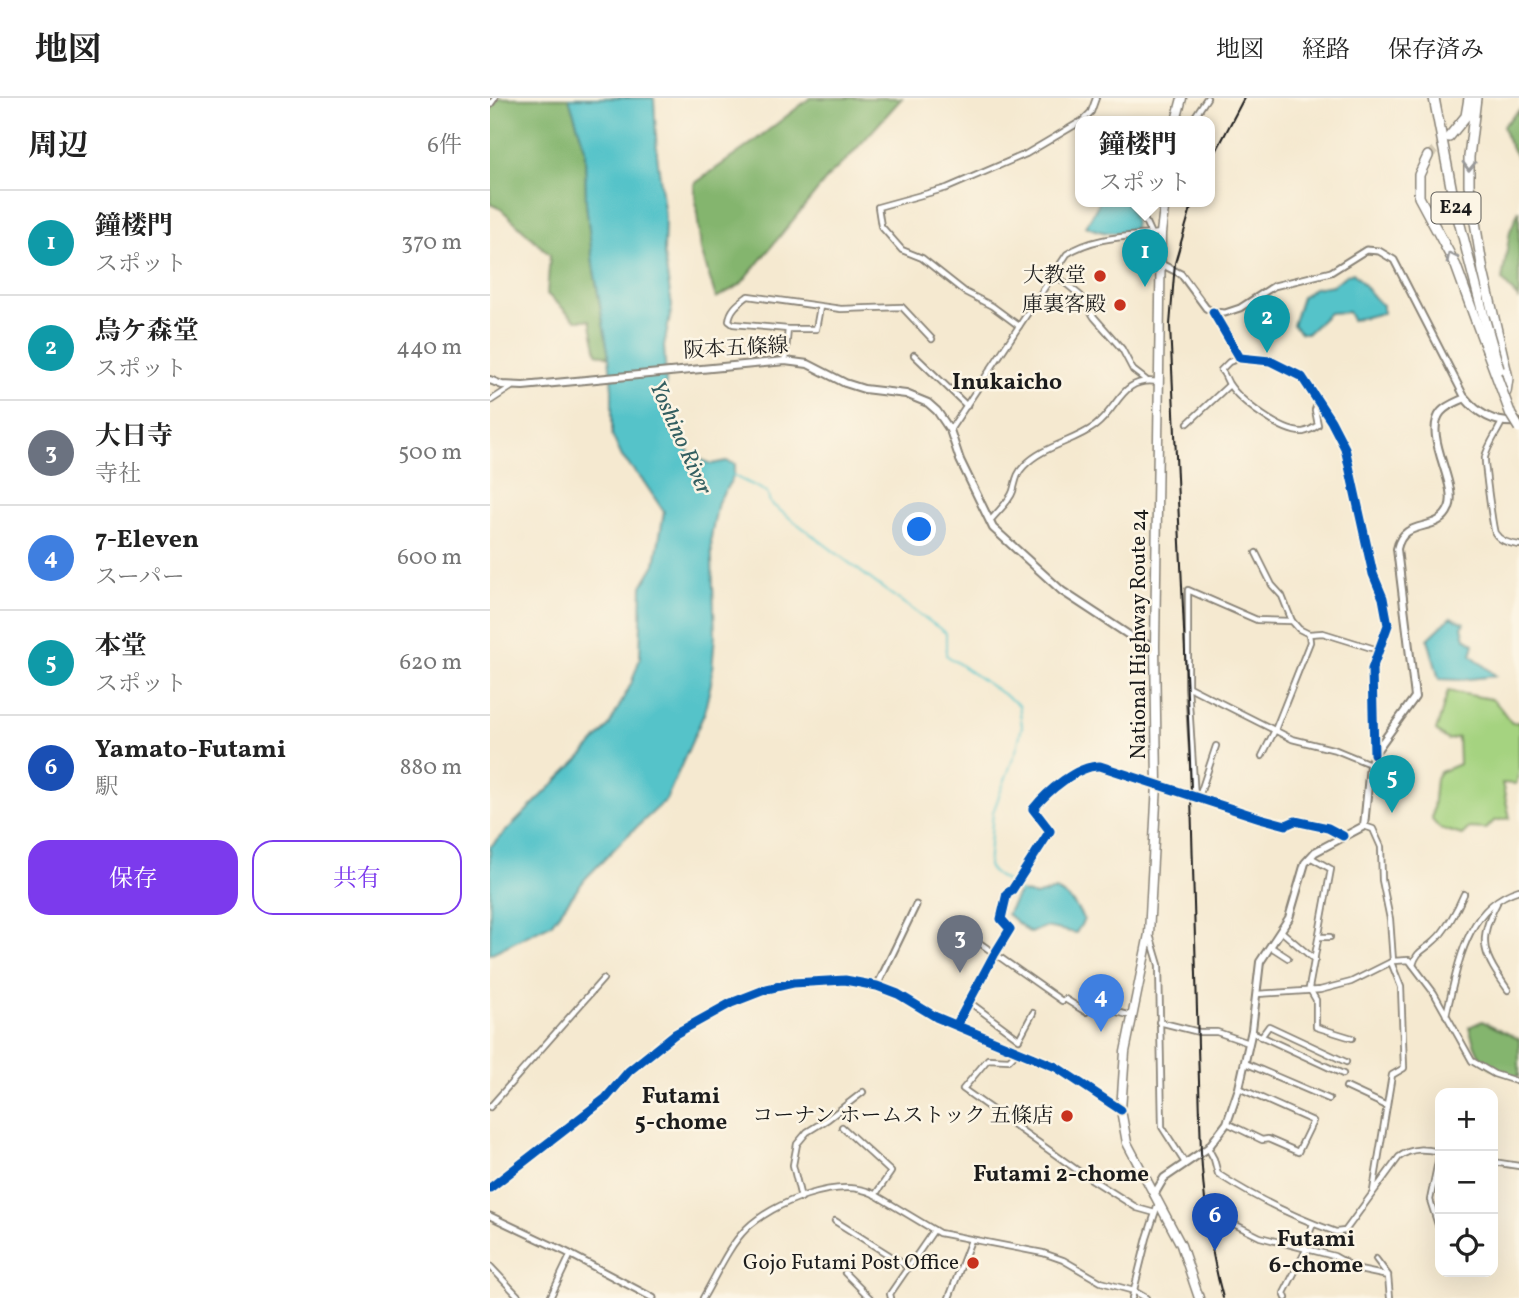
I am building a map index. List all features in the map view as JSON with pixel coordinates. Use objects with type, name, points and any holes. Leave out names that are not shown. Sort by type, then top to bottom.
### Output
[{"type":"highway","points":[[1177,116],[1182,98]]},
{"type":"highway","name":"E24","points":[[1434,98],[1454,202],[1484,318],[1519,426]]},
{"type":"highway","points":[[1450,137],[1466,117],[1469,98]]},
{"type":"highway","points":[[1476,98],[1469,157],[1469,185],[1484,318],[1507,405],[1519,426]]},
{"type":"highway","points":[[1428,156],[1419,175],[1419,197],[1484,318]]},
{"type":"highway","name":"National Highway Route 24","points":[[1164,207],[1161,233],[1155,646],[1157,784],[1149,934],[1125,1052],[1121,1110],[1126,1143],[1181,1245],[1199,1298]]},
{"type":"main road","name":"阪本五條線","points":[[490,380],[513,387],[785,361],[808,364],[845,383],[864,389],[906,394],[929,403],[950,430],[960,460],[993,528],[1062,591],[1141,643],[1155,646]]},
{"type":"main road","points":[[1156,1199],[1164,1178],[1208,1148],[1227,1123],[1250,1043],[1260,962],[1289,918],[1303,868],[1310,857],[1364,826],[1370,765],[1374,754],[1415,697],[1397,549],[1401,535],[1411,529],[1436,522],[1450,507],[1451,494],[1440,456],[1437,420],[1442,411],[1465,398],[1478,412],[1519,426]]},
{"type":"street","points":[[490,105],[495,98]]},
{"type":"street","points":[[1088,116],[1096,98]]},
{"type":"street","points":[[1195,116],[1207,98]]},
{"type":"street","points":[[1019,326],[992,306],[965,292],[922,258],[902,250],[881,226],[878,207],[947,188],[1026,154],[1075,126]]},
{"type":"street","points":[[1141,207],[1151,234]]},
{"type":"street","points":[[950,430],[1067,254],[1094,241],[1161,233]]},
{"type":"street","points":[[1213,312],[1234,311],[1274,286],[1321,276],[1358,253],[1374,250],[1385,253],[1394,260],[1465,398]]},
{"type":"street","points":[[1161,264],[1181,274],[1197,299],[1213,312],[1240,358]]},
{"type":"street","points":[[1053,273],[1081,296],[1094,317],[1122,349],[1133,370],[1147,380],[1159,382]]},
{"type":"street","points":[[820,307],[816,329],[733,324],[729,321],[730,314],[748,296],[820,307],[902,307],[932,339]]},
{"type":"street","points":[[785,361],[788,329]]},
{"type":"street","points":[[914,355],[967,406]]},
{"type":"street","points":[[1318,402],[1315,410],[1318,425],[1302,432],[1296,431],[1251,407],[1229,385],[1221,370],[1229,362],[1240,358],[1263,359],[1302,377],[1318,402],[1345,448],[1373,575],[1383,598],[1388,625],[1372,669],[1374,754]]},
{"type":"street","points":[[990,521],[1013,492],[1016,476],[1023,467],[1037,455],[1095,426],[1125,389],[1147,380]]},
{"type":"street","points":[[1188,423],[1229,385]]},
{"type":"street","points":[[490,401],[513,387]]},
{"type":"street","points":[[1502,422],[1486,452],[1484,464],[1496,536],[1508,543],[1519,545]]},
{"type":"street","points":[[1256,553],[1272,585],[1282,596],[1292,621],[1299,629],[1309,634],[1323,634],[1378,649]]},
{"type":"street","points":[[1197,799],[1188,687],[1188,590],[1257,620],[1292,621]]},
{"type":"street","points":[[1262,756],[1310,642],[1309,634]]},
{"type":"street","points":[[1188,687],[1292,739],[1336,750],[1370,765]]},
{"type":"street","points":[[1197,799],[1216,746]]},
{"type":"street","points":[[957,1024],[1010,929],[1001,919],[1007,893],[1012,890],[1050,831],[1032,809],[1057,785],[1095,766],[1286,825],[1295,821],[1328,828],[1343,836]]},
{"type":"street","points":[[1364,826],[1373,828],[1381,847],[1382,880],[1390,919],[1392,961],[1401,987],[1405,1068],[1392,1075],[1373,1191]]},
{"type":"street","points":[[1310,857],[1331,869],[1309,988],[1316,1000],[1316,1027],[1352,1038]]},
{"type":"street","points":[[1446,1016],[1461,951],[1468,936],[1483,915],[1499,900],[1519,890]]},
{"type":"street","points":[[1413,966],[1416,955],[1436,940],[1458,909],[1464,894]]},
{"type":"street","points":[[1499,900],[1487,922],[1486,953],[1508,989]]},
{"type":"street","points":[[877,986],[916,905]]},
{"type":"street","points":[[957,927],[1062,1001],[1065,999],[1086,1012],[1094,1006],[1132,1016]]},
{"type":"street","points":[[1281,931],[1315,960]]},
{"type":"street","points":[[1149,934],[1159,965],[1162,1127],[1185,1163]]},
{"type":"street","points":[[1319,937],[1330,937]]},
{"type":"street","points":[[1271,947],[1288,958]]},
{"type":"street","points":[[1257,994],[1312,992],[1351,982],[1392,961],[1409,960],[1472,1061],[1494,1074],[1519,1082]]},
{"type":"street","points":[[490,1107],[603,979]]},
{"type":"street","points":[[490,1188],[606,1098],[629,1071],[675,1034],[707,1014],[767,989],[793,983],[845,980],[877,986],[898,994],[936,1017],[1056,1067],[1121,1110]]},
{"type":"street","points":[[968,1001],[1019,1039],[1033,1013]]},
{"type":"street","points":[[1159,1022],[1199,1032],[1217,1032],[1250,1043]]},
{"type":"street","points":[[1261,1037],[1269,1026],[1346,1062]]},
{"type":"street","points":[[1252,1032],[1342,1074]]},
{"type":"street","points":[[1018,1051],[1009,1060],[988,1059],[963,1089],[1077,1170],[1137,1208],[1155,1213]]},
{"type":"street","points":[[1245,1063],[1329,1099]]},
{"type":"street","points":[[1346,1087],[1387,1106]]},
{"type":"street","points":[[1227,1123],[1262,1140],[1268,1139],[1298,1152],[1313,1121],[1239,1088]]},
{"type":"street","points":[[802,1198],[793,1165],[797,1144],[807,1132],[863,1091]]},
{"type":"street","points":[[842,1127],[891,1172],[875,1195]]},
{"type":"street","points":[[1208,1148],[1218,1174],[1278,1209],[1336,1232],[1345,1231],[1388,1171],[1408,1151],[1419,1149],[1435,1151]]},
{"type":"street","points":[[1498,1163],[1519,1166]]},
{"type":"street","points":[[1435,1176],[1430,1200],[1435,1216]]},
{"type":"street","points":[[703,1298],[746,1229],[764,1215],[802,1198],[837,1187],[865,1189],[949,1236],[1063,1260],[1101,1282],[1134,1291],[1146,1298]]},
{"type":"street","points":[[1132,1298],[1155,1213],[1156,1199]]},
{"type":"street","points":[[490,1216],[571,1254],[653,1298]]},
{"type":"street","points":[[835,1221],[908,1267]]},
{"type":"street","points":[[1286,1298],[1284,1293],[1306,1250],[1305,1244],[1313,1224]]},
{"type":"street","points":[[1236,1225],[1261,1237],[1334,1256],[1359,1270],[1388,1276]]},
{"type":"street","points":[[891,1298],[890,1294],[934,1230]]},
{"type":"street","points":[[950,1297],[971,1240]]},
{"type":"street","points":[[550,1298],[571,1254]]},
{"type":"street","points":[[1376,1259],[1388,1276],[1390,1298]]},
{"type":"street","points":[[490,1266],[520,1298]]},
{"type":"street","points":[[845,1273],[870,1298]]},
{"type":"green space","points":[[499,98],[569,98],[585,149],[586,203],[593,264],[609,357],[597,353],[590,320],[576,320],[547,294],[550,255],[501,209],[490,204],[490,111]]},
{"type":"green space","points":[[810,98],[902,98],[829,176],[740,285],[716,298],[701,250],[694,184]]},
{"type":"green space","points":[[1519,110],[1519,160],[1508,142],[1503,126]]},
{"type":"green space","points":[[1519,210],[1519,301],[1502,280],[1510,231]]},
{"type":"green space","points":[[1448,691],[1491,699],[1512,723],[1519,722],[1519,772],[1516,784],[1502,783],[1510,818],[1494,821],[1486,829],[1469,828],[1462,835],[1439,828],[1432,820],[1436,778],[1440,772],[1459,764],[1458,737],[1448,740],[1436,731]]},
{"type":"green space","points":[[1482,1021],[1519,1039],[1519,1077],[1497,1070],[1480,1056],[1469,1027]]},
{"type":"water","points":[[569,98],[654,98],[657,154],[665,217],[664,255],[672,306],[664,346],[664,408],[673,433],[693,457],[712,464],[726,461],[735,464],[732,479],[718,502],[711,537],[715,634],[711,683],[704,714],[666,800],[586,878],[551,924],[490,954],[490,847],[609,726],[631,684],[640,658],[642,586],[655,564],[664,512],[644,482],[622,457],[612,435],[609,357],[593,264],[586,203],[585,149]]},
{"type":"water","points":[[1097,207],[1129,207],[1135,221],[1134,229],[1122,232],[1098,231],[1086,226]]},
{"type":"water","points":[[1353,273],[1383,305],[1383,313],[1352,320],[1348,312],[1329,313],[1308,333],[1301,333],[1293,325],[1302,297],[1314,288],[1333,285]]},
{"type":"water","points":[[1451,617],[1464,623],[1462,627],[1465,638],[1474,644],[1471,655],[1496,676],[1460,680],[1439,679],[1428,639]]},
{"type":"water","points":[[1056,890],[1073,903],[1084,920],[1076,933],[1045,927],[1030,933],[1007,914],[1018,894],[1023,892],[1035,896]]},
{"type":"waterway","points":[[732,475],[767,492],[770,503],[946,633],[946,655],[1019,705],[1022,726],[1017,748],[993,812],[988,866],[1021,894]]},
{"type":"tunnel","points":[[1428,156],[1448,139]]},
{"type":"railway","points":[[1215,153],[1244,98]]},
{"type":"railway","points":[[1191,207],[1175,263],[1170,325],[1190,761],[1201,1153],[1208,1226],[1223,1298]]},
{"type":"cycle path","points":[[1213,312],[1240,358],[1270,361],[1302,377],[1345,448],[1373,574],[1383,598],[1388,625],[1372,669],[1374,754]]},
{"type":"cycle path","points":[[957,1024],[1010,929],[1001,919],[1007,893],[1012,890],[1050,831],[1033,809],[1054,788],[1082,770],[1100,766],[1260,818],[1286,825],[1295,821],[1328,828],[1343,836]]},
{"type":"cycle path","points":[[490,1188],[606,1098],[629,1071],[675,1034],[731,1003],[767,989],[793,983],[845,980],[877,986],[898,994],[936,1017],[1056,1067],[1121,1110]]},
{"type":"place","name":"大教堂","points":[[1100,276]]},
{"type":"place","name":"鐘楼門","points":[[1145,287]]},
{"type":"place","name":"庫裏客殿","points":[[1120,305]]},
{"type":"place","name":"烏ケ森堂","points":[[1267,353]]},
{"type":"place","name":"本堂","points":[[1392,813]]},
{"type":"place","name":"大日寺","points":[[960,973]]},
{"type":"place","name":"7-Eleven","points":[[1101,1032]]},
{"type":"place","name":"コーナン ホームストック 五條店","points":[[1067,1116]]},
{"type":"place","name":"Yamato-Futami","points":[[1215,1251]]},
{"type":"place","name":"Gojo Futami Post Office","points":[[973,1263]]},
{"type":"district","name":"Inukaicho","points":[[1007,383]]},
{"type":"district","name":"Futami 5-chome","points":[[681,1110]]},
{"type":"district","name":"Futami 2-chome","points":[[1061,1175]]},
{"type":"district","name":"Futami 6-chome","points":[[1316,1253]]},
{"type":"water label","name":"Yoshino River","points":[[680,438]]}]
